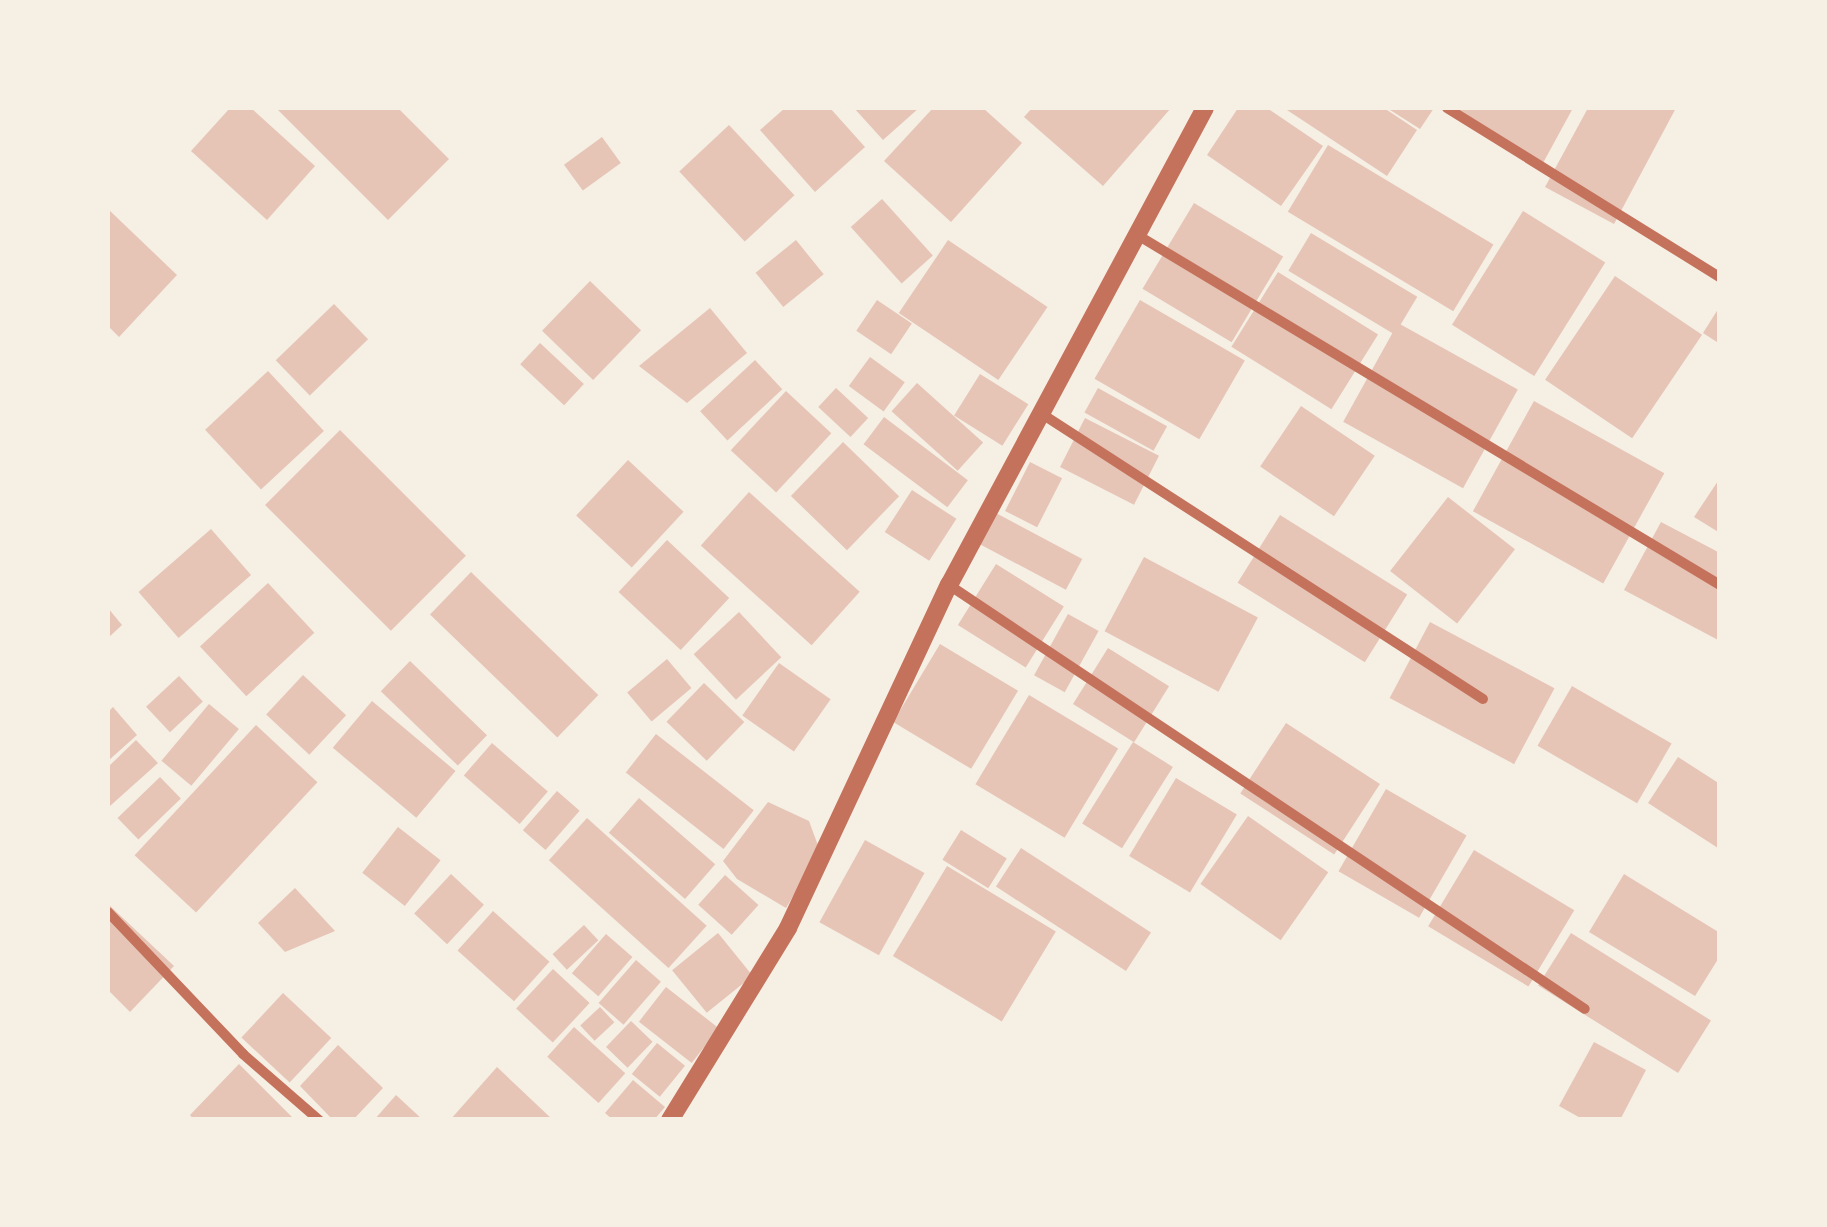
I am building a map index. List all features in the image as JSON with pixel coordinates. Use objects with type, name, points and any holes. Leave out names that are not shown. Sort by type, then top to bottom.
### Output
[{"type":"street","points":[[670,1120],[788,928],[949,584],[1205,108]]},
{"type":"street","points":[[1447,108],[1720,278]]},
{"type":"street","points":[[1139,236],[1720,585]]},
{"type":"street","points":[[1042,414],[1483,699]]},
{"type":"street","points":[[949,584],[1585,1008]]},
{"type":"street","points":[[108,912],[244,1054],[319,1120]]},
{"type":"building","points":[[230,108],[251,108],[315,166],[267,220],[191,151]]},
{"type":"building","points":[[276,108],[398,108],[449,159],[388,220]]},
{"type":"building","points":[[785,108],[830,108],[865,147],[815,192],[760,130]]},
{"type":"building","points":[[854,108],[919,108],[883,140]]},
{"type":"building","points":[[933,108],[983,108],[1022,143],[951,222],[884,161]]},
{"type":"building","points":[[1032,108],[1171,108],[1103,186],[1024,117]]},
{"type":"building","points":[[1238,108],[1267,108],[1323,146],[1281,206],[1207,155]]},
{"type":"building","points":[[1284,108],[1384,108],[1417,130],[1387,176]]},
{"type":"building","points":[[1387,108],[1434,108],[1420,129]]},
{"type":"building","points":[[1450,108],[1573,108],[1543,163]]},
{"type":"building","points":[[1588,108],[1676,108],[1614,224],[1545,187]]},
{"type":"building","points":[[729,125],[794,195],[745,242],[679,171]]},
{"type":"building","points":[[602,137],[621,163],[583,191],[564,165]]},
{"type":"building","points":[[1328,145],[1493,244],[1453,311],[1288,212]]},
{"type":"building","points":[[882,199],[933,255],[902,284],[851,227]]},
{"type":"building","points":[[1194,203],[1283,257],[1232,342],[1142,289]]},
{"type":"building","points":[[108,209],[177,275],[119,337],[108,326]]},
{"type":"building","points":[[1523,211],[1605,262],[1534,376],[1452,325]]},
{"type":"building","points":[[1311,233],[1417,297],[1395,335],[1288,271]]},
{"type":"building","points":[[796,240],[824,274],[783,307],[756,273]]},
{"type":"building","points":[[948,240],[1047,307],[998,380],[899,313]]},
{"type":"building","points":[[1278,272],[1378,335],[1331,409],[1231,347]]},
{"type":"building","points":[[1615,276],[1702,335],[1632,438],[1545,380]]},
{"type":"building","points":[[590,281],[641,330],[593,380],[542,331]]},
{"type":"building","points":[[877,300],[912,323],[891,354],[856,331]]},
{"type":"building","points":[[1140,300],[1245,360],[1199,439],[1094,379]]},
{"type":"building","points":[[334,304],[368,339],[310,396],[276,360]]},
{"type":"building","points":[[1720,306],[1720,344],[1703,333]]},
{"type":"building","points":[[710,308],[747,353],[687,403],[639,366]]},
{"type":"building","points":[[1398,323],[1518,389],[1463,488],[1343,422]]},
{"type":"building","points":[[540,343],[584,384],[564,405],[520,364]]},
{"type":"building","points":[[870,357],[905,382],[884,411],[849,386]]},
{"type":"building","points":[[755,360],[782,389],[727,440],[700,411]]},
{"type":"building","points":[[268,371],[324,431],[261,490],[205,430]]},
{"type":"building","points":[[980,374],[1028,404],[1002,446],[954,416]]},
{"type":"building","points":[[917,383],[983,443],[958,471],[892,411]]},
{"type":"building","points":[[836,388],[868,418],[850,437],[818,407]]},
{"type":"building","points":[[1098,388],[1167,426],[1154,451],[1084,412]]},
{"type":"building","points":[[786,391],[831,433],[776,493],[731,450]]},
{"type":"building","points":[[1534,401],[1664,473],[1603,583],[1473,511]]},
{"type":"building","points":[[1301,406],[1375,456],[1334,516],[1260,467]]},
{"type":"building","points":[[884,417],[968,480],[947,507],[864,444]]},
{"type":"building","points":[[1085,418],[1159,456],[1134,505],[1060,467]]},
{"type":"building","points":[[340,430],[466,556],[391,631],[265,505]]},
{"type":"building","points":[[843,442],[899,496],[847,550],[791,496]]},
{"type":"building","points":[[628,460],[684,512],[632,567],[576,516]]},
{"type":"building","points":[[1030,462],[1062,478],[1037,527],[1005,511]]},
{"type":"building","points":[[1720,478],[1720,533],[1694,517]]},
{"type":"building","points":[[912,490],[956,519],[929,561],[885,532]]},
{"type":"building","points":[[749,492],[860,592],[812,645],[701,546]]},
{"type":"building","points":[[1448,497],[1515,549],[1457,623],[1390,571]]},
{"type":"building","points":[[994,512],[1082,559],[1066,590],[978,543]]},
{"type":"building","points":[[1280,515],[1407,594],[1365,662],[1238,583]]},
{"type":"building","points":[[1661,522],[1720,553],[1720,641],[1624,590]]},
{"type":"building","points":[[211,529],[251,575],[179,638],[139,592]]},
{"type":"building","points":[[667,540],[729,598],[681,650],[619,592]]},
{"type":"building","points":[[1144,557],[1258,618],[1218,692],[1105,631]]},
{"type":"building","points":[[996,564],[1064,606],[1026,667],[958,625]]},
{"type":"building","points":[[471,572],[598,695],[557,737],[430,614]]},
{"type":"building","points":[[268,583],[314,633],[246,696],[200,646]]},
{"type":"building","points":[[108,608],[122,625],[108,638]]},
{"type":"building","points":[[739,612],[781,657],[736,700],[694,654]]},
{"type":"building","points":[[1068,614],[1099,631],[1065,692],[1034,675]]},
{"type":"building","points":[[1430,622],[1554,688],[1514,764],[1390,698]]},
{"type":"building","points":[[940,644],[1018,691],[971,769],[893,722]]},
{"type":"building","points":[[1108,648],[1169,686],[1134,742],[1073,704]]},
{"type":"building","points":[[667,659],[691,688],[652,722],[627,692]]},
{"type":"building","points":[[410,661],[487,735],[458,766],[381,691]]},
{"type":"building","points":[[779,663],[831,699],[794,752],[742,715]]},
{"type":"building","points":[[303,675],[346,715],[309,755],[266,714]]},
{"type":"building","points":[[179,676],[203,702],[170,732],[146,707]]},
{"type":"building","points":[[704,683],[744,722],[707,761],[666,722]]},
{"type":"building","points":[[1572,686],[1672,744],[1637,803],[1538,746]]},
{"type":"building","points":[[1029,695],[1118,749],[1065,838],[975,784]]},
{"type":"building","points":[[372,701],[455,771],[416,818],[333,748]]},
{"type":"building","points":[[209,704],[239,729],[191,786],[161,761]]},
{"type":"building","points":[[113,707],[137,735],[108,761],[108,712]]},
{"type":"building","points":[[1286,723],[1380,784],[1334,854],[1240,793]]},
{"type":"building","points":[[256,725],[317,782],[196,912],[135,855]]},
{"type":"building","points":[[656,734],[754,810],[724,849],[626,773]]},
{"type":"building","points":[[136,740],[158,763],[110,806],[108,767]]},
{"type":"building","points":[[1133,742],[1173,767],[1122,848],[1082,823]]},
{"type":"building","points":[[492,743],[548,792],[520,824],[464,775]]},
{"type":"building","points":[[1678,757],[1720,784],[1718,848],[1648,803]]},
{"type":"building","points":[[160,777],[181,799],[138,840],[118,818]]},
{"type":"building","points":[[1176,778],[1237,815],[1190,893],[1129,856]]},
{"type":"building","points":[[1386,789],[1467,836],[1419,918],[1338,871]]},
{"type":"building","points":[[557,791],[580,811],[546,850],[523,830]]},
{"type":"building","points":[[639,798],[715,864],[685,899],[609,833]]},
{"type":"building","points":[[768,802],[809,821],[820,851],[786,908],[737,879],[723,861]]},
{"type":"building","points":[[1248,816],[1328,872],[1281,940],[1200,884]]},
{"type":"building","points":[[587,818],[707,926],[669,968],[549,860]]},
{"type":"building","points":[[398,827],[441,860],[405,906],[362,873]]},
{"type":"building","points":[[961,830],[1007,859],[988,888],[942,860]]},
{"type":"building","points":[[865,840],[924,873],[879,955],[819,922]]},
{"type":"building","points":[[1021,848],[1151,932],[1126,971],[996,887]]},
{"type":"building","points":[[1474,850],[1574,910],[1528,987],[1428,926]]},
{"type":"building","points":[[947,866],[1056,931],[1002,1021],[893,956]]},
{"type":"building","points":[[451,874],[484,905],[447,944],[414,913]]},
{"type":"building","points":[[1624,874],[1720,933],[1720,956],[1695,996],[1589,932]]},
{"type":"building","points":[[725,875],[758,905],[732,935],[698,905]]},
{"type":"building","points":[[295,888],[335,931],[285,952],[258,923]]},
{"type":"building","points":[[108,904],[174,966],[130,1012],[108,990]]},
{"type":"building","points":[[493,911],[549,962],[514,1001],[458,950]]},
{"type":"building","points":[[584,925],[598,940],[567,970],[553,954]]},
{"type":"building","points":[[718,933],[753,976],[707,1013],[672,970]]},
{"type":"building","points":[[1571,933],[1711,1020],[1678,1073],[1538,986]]},
{"type":"building","points":[[606,934],[632,957],[598,996],[572,973]]},
{"type":"building","points":[[636,960],[661,982],[624,1025],[599,1003]]},
{"type":"building","points":[[553,969],[590,1003],[553,1043],[516,1008]]},
{"type":"building","points":[[666,987],[719,1028],[692,1063],[639,1022]]},
{"type":"building","points":[[283,993],[331,1038],[290,1083],[241,1038]]},
{"type":"building","points":[[600,1007],[614,1022],[595,1041],[580,1025]]},
{"type":"building","points":[[631,1021],[653,1042],[628,1068],[606,1047]]},
{"type":"building","points":[[574,1027],[625,1073],[599,1103],[547,1057]]},
{"type":"building","points":[[1594,1042],[1646,1070],[1620,1120],[1584,1120],[1559,1106]]},
{"type":"building","points":[[657,1043],[685,1066],[660,1097],[632,1074]]},
{"type":"building","points":[[338,1045],[383,1088],[353,1120],[333,1120],[300,1086]]},
{"type":"building","points":[[239,1064],[295,1120],[194,1120],[190,1115]]},
{"type":"building","points":[[497,1067],[553,1120],[450,1120]]},
{"type":"building","points":[[633,1080],[665,1107],[654,1120],[613,1120],[605,1113]]},
{"type":"building","points":[[396,1095],[423,1120],[374,1120]]}]
